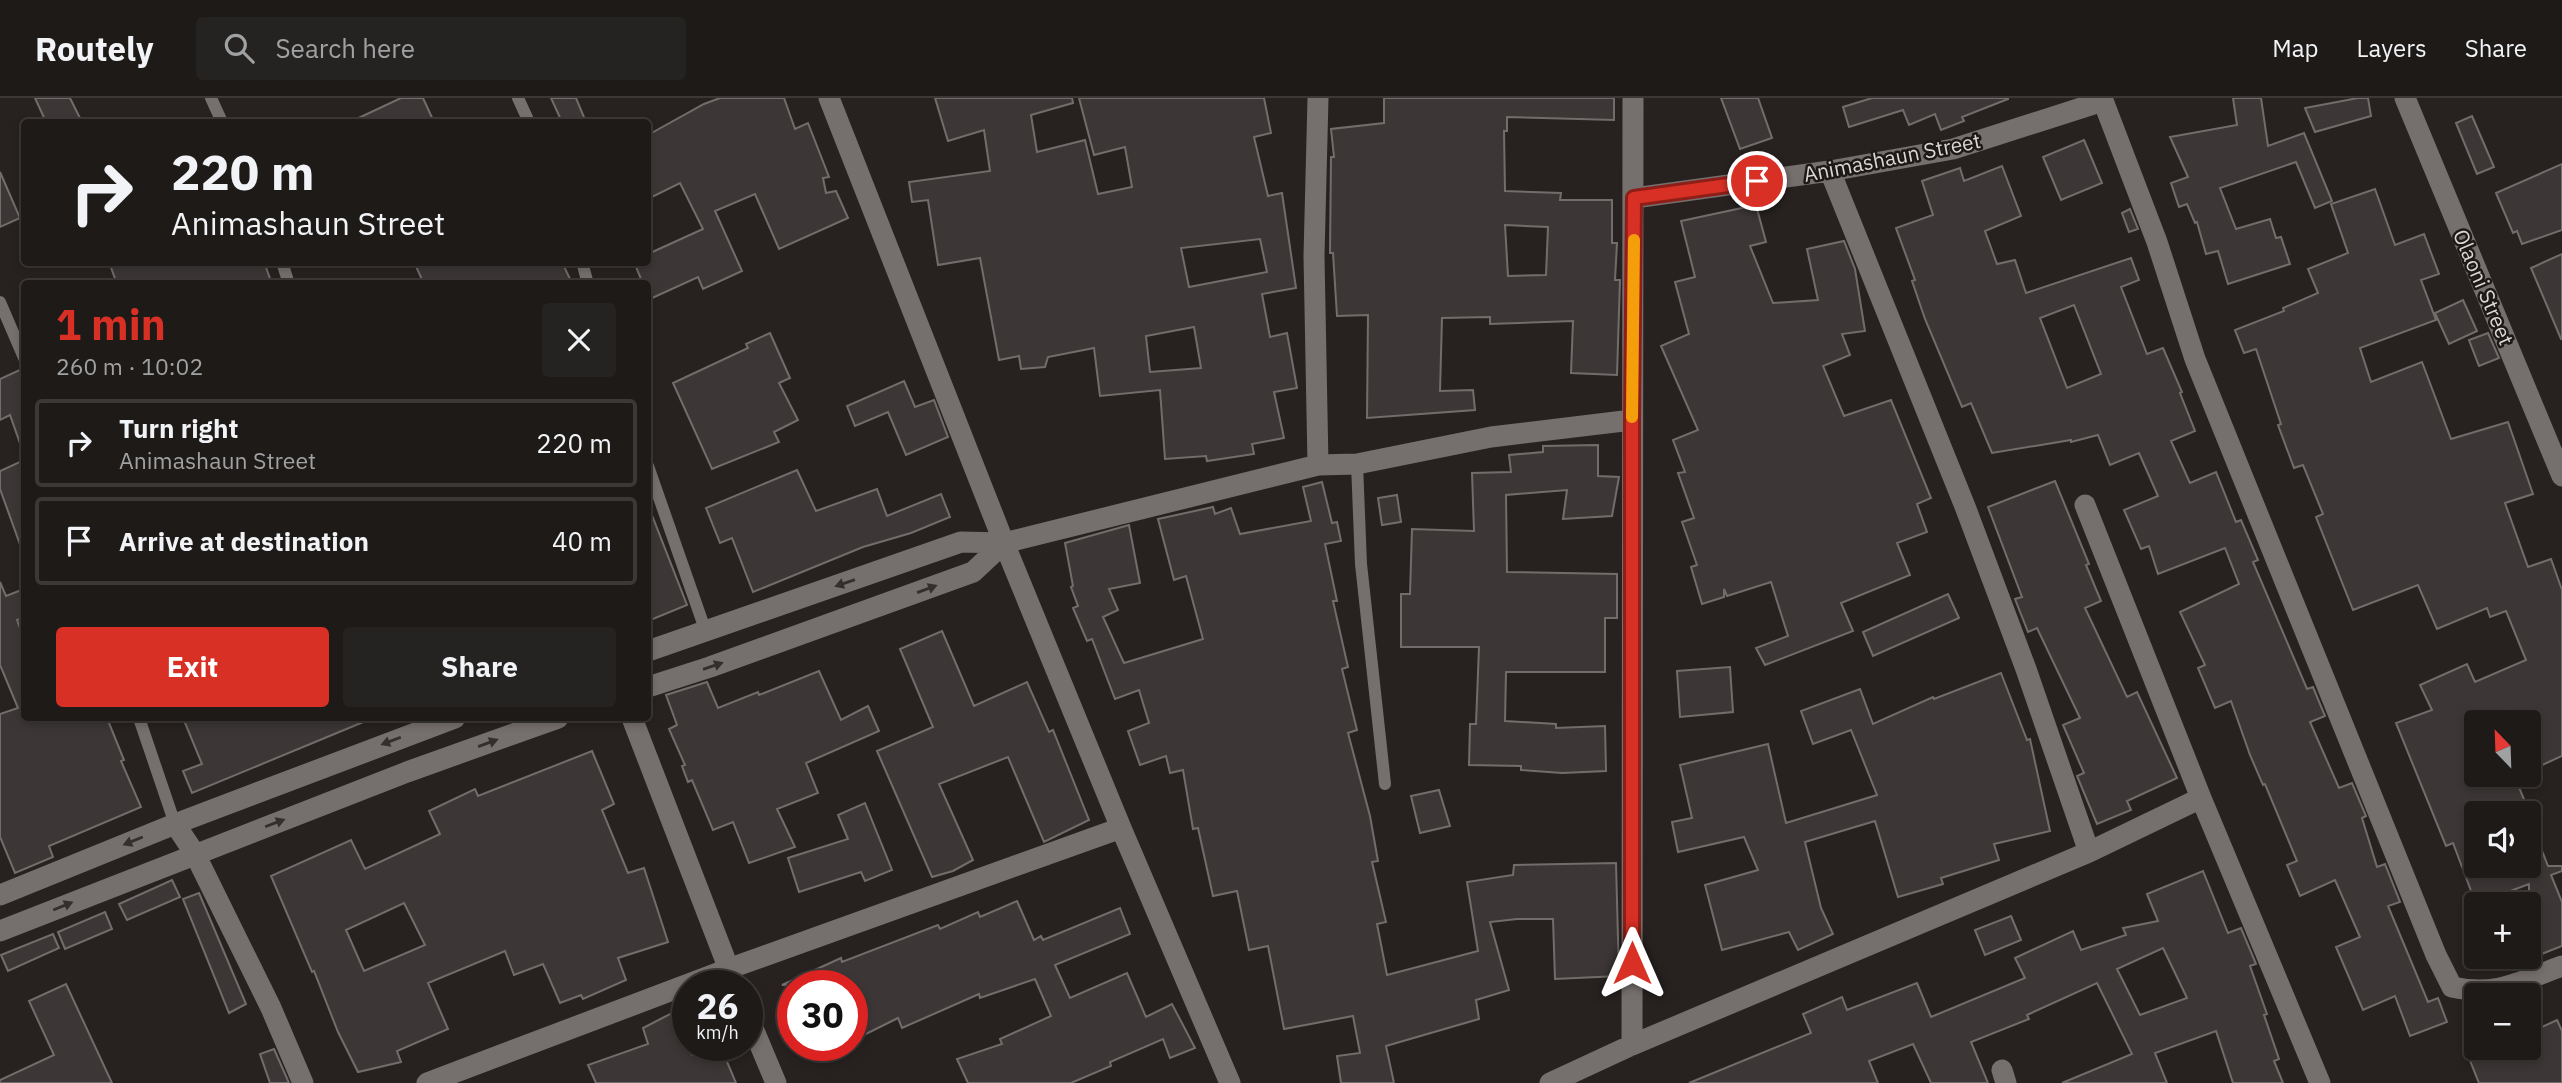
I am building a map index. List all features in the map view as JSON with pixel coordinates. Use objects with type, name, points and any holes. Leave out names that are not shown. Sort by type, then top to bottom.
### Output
[{"type":"street","points":[[829,98],[1004,543],[1121,828],[1230,1083]]},
{"type":"street","points":[[1318,98],[1314,256],[1318,465]]},
{"type":"street","points":[[1632,1045],[1633,98]]},
{"type":"street","name":"Olaoni Street","points":[[2405,98],[2562,475]]},
{"type":"street","points":[[2103,100],[2158,242],[2195,359],[2436,955],[2452,987],[2474,992],[2496,991],[2562,966]]},
{"type":"street","name":"Animashaun Street","points":[[1634,198],[1830,171],[1953,149],[2103,100]]},
{"type":"street","points":[[1830,171],[1966,509],[2026,669],[2089,852]]},
{"type":"street","points":[[651,650],[961,542],[1004,543],[1318,465],[1357,464],[1492,437],[1632,420]]},
{"type":"street","points":[[2085,505],[2201,798],[2320,1083]]},
{"type":"street","points":[[651,686],[973,572],[1004,543]]},
{"type":"street","points":[[0,895],[439,721]]},
{"type":"street","points":[[0,931],[407,772],[550,721]]},
{"type":"street","points":[[633,721],[729,970]]},
{"type":"street","points":[[1550,1083],[1632,1045],[2089,852],[2201,798]]},
{"type":"street","points":[[175,824],[195,854],[271,1008],[303,1083]]},
{"type":"street","points":[[750,970],[1121,828]]},
{"type":"street","points":[[428,1083],[672,998]]},
{"type":"street","points":[[763,1052],[776,1083]]},
{"type":"lane","points":[[211,98],[221,119]]},
{"type":"lane","points":[[518,98],[528,119]]},
{"type":"lane","points":[[0,302],[21,351]]},
{"type":"lane","points":[[1357,464],[1361,564],[1385,784]]},
{"type":"lane","points":[[651,475],[706,632]]},
{"type":"lane","points":[[140,721],[175,824]]},
{"type":"building","points":[[35,98],[70,98],[80,119],[45,119]]},
{"type":"building","points":[[401,98],[423,98],[433,119],[356,119]]},
{"type":"building","points":[[551,98],[576,98],[585,119],[561,119]]},
{"type":"building","points":[[720,98],[784,98],[795,129],[808,123],[829,177],[823,178],[826,193],[836,191],[848,218],[779,249],[755,194],[715,211],[742,271],[703,289],[698,277],[651,299],[651,280],[641,280],[636,266],[651,266],[651,253],[703,229],[680,183],[651,198],[651,133]]},
{"type":"building","points":[[935,98],[1072,98],[1073,103],[1031,115],[1037,152],[1085,140],[1098,194],[1132,187],[1125,147],[1094,155],[1079,98],[1264,98],[1271,133],[1254,137],[1268,196],[1282,193],[1296,288],[1262,294],[1270,337],[1287,333],[1297,388],[1274,392],[1284,438],[1252,444],[1254,454],[1207,461],[1206,456],[1165,459],[1160,390],[1100,396],[1094,348],[1048,357],[1045,367],[1021,369],[1019,356],[999,360],[980,258],[938,265],[928,200],[912,202],[909,182],[990,171],[984,130],[948,141]],"holes":[[[1260,239],[1267,272],[1189,287],[1181,248]],[[1194,327],[1201,368],[1150,372],[1146,336]]]},
{"type":"building","points":[[1384,98],[1614,98],[1614,120],[1507,117],[1507,131],[1504,131],[1505,191],[1561,193],[1560,200],[1612,200],[1612,243],[1617,243],[1615,280],[1620,280],[1617,375],[1571,373],[1573,321],[1490,324],[1490,317],[1442,318],[1440,391],[1473,390],[1475,410],[1367,418],[1368,315],[1337,316],[1333,253],[1330,253],[1331,157],[1334,157],[1331,129],[1384,123]],"holes":[[[1505,225],[1548,227],[1546,275],[1508,276]]]},
{"type":"building","points":[[1721,98],[1758,98],[1772,138],[1740,149]]},
{"type":"building","points":[[1872,98],[2008,99],[1962,117],[1964,121],[1941,130],[1935,114],[1909,125],[1903,110],[1849,127],[1843,107]]},
{"type":"building","points":[[2233,98],[2261,98],[2268,146],[2304,133],[2332,201],[2315,208],[2296,162],[2220,188],[2236,229],[2270,219],[2276,238],[2281,237],[2290,264],[2228,284],[2218,251],[2206,254],[2197,222],[2195,223],[2187,204],[2179,207],[2171,183],[2188,177],[2170,137],[2237,125]]},
{"type":"building","points":[[2368,98],[2371,116],[2315,132],[2305,108]]},
{"type":"building","points":[[2472,116],[2494,167],[2477,174],[2456,123]]},
{"type":"building","points":[[2084,140],[2102,183],[2061,200],[2043,157]]},
{"type":"building","points":[[2562,164],[2562,230],[2522,244],[2517,231],[2513,233],[2496,193]]},
{"type":"building","points":[[2002,166],[2021,216],[1985,231],[1997,264],[2015,260],[2026,293],[2131,258],[2139,280],[2121,287],[2147,354],[2163,348],[2195,431],[2171,441],[2190,483],[2216,472],[2236,522],[2241,520],[2258,560],[2253,562],[2307,689],[2313,687],[2325,716],[2310,722],[2339,788],[2352,783],[2366,816],[2362,818],[2377,867],[2385,864],[2400,902],[2388,906],[2428,1002],[2438,998],[2447,1022],[2410,1036],[2395,996],[2363,1010],[2336,947],[2360,937],[2335,880],[2300,896],[2287,865],[2297,861],[2250,755],[2231,701],[2215,708],[2198,668],[2205,665],[2180,612],[2239,584],[2225,548],[2158,574],[2149,546],[2141,549],[2124,510],[2158,496],[2139,453],[2110,465],[2098,435],[2071,442],[1992,453],[1971,403],[1962,407],[1925,319],[1912,281],[1915,280],[1896,228],[1933,215],[1922,181],[1960,168],[1964,181]],"holes":[[[2074,305],[2101,374],[2067,388],[2040,318]]]},
{"type":"building","points":[[0,172],[20,218],[0,227]]},
{"type":"building","points":[[2375,189],[2395,245],[2424,234],[2439,274],[2421,280],[2436,320],[2360,348],[2371,382],[2422,362],[2451,439],[2508,422],[2533,494],[2505,503],[2528,567],[2551,559],[2562,590],[2562,756],[2541,766],[2541,710],[2464,710],[2464,788],[2519,788],[2525,801],[2464,801],[2464,872],[2453,843],[2446,846],[2396,723],[2432,710],[2420,685],[2467,664],[2475,682],[2526,660],[2506,611],[2490,617],[2487,608],[2437,629],[2418,585],[2353,610],[2316,517],[2323,514],[2303,465],[2294,468],[2278,425],[2281,424],[2256,349],[2244,353],[2235,330],[2284,311],[2283,308],[2318,293],[2308,269],[2348,253],[2331,204]]},
{"type":"building","points":[[1756,205],[1766,242],[1750,246],[1773,303],[1818,300],[1807,249],[1844,241],[1855,269],[1865,331],[1842,334],[1850,355],[1823,366],[1844,416],[1891,400],[1931,498],[1917,504],[1927,532],[1897,543],[1910,575],[1841,603],[1853,631],[1765,665],[1756,648],[1788,636],[1771,582],[1727,596],[1724,589],[1724,597],[1702,604],[1691,567],[1697,565],[1682,522],[1694,518],[1678,473],[1685,472],[1673,440],[1698,430],[1661,346],[1689,334],[1675,282],[1695,277],[1681,221]]},
{"type":"building","points":[[2130,209],[2138,229],[2129,232],[2122,213]]},
{"type":"building","points":[[2562,254],[2562,339],[2561,339],[2531,268]]},
{"type":"building","points":[[110,266],[265,266],[271,280],[116,280]]},
{"type":"building","points":[[416,266],[564,266],[570,279],[568,280],[422,280]]},
{"type":"building","points":[[2463,300],[2477,331],[2449,344],[2435,313]]},
{"type":"building","points":[[770,333],[790,378],[779,383],[798,420],[774,432],[779,442],[712,469],[673,383],[748,348],[746,344]]},
{"type":"building","points":[[2488,333],[2499,358],[2479,366],[2469,340]]},
{"type":"building","points":[[21,369],[21,446],[10,415],[0,420],[0,379]]},
{"type":"building","points":[[904,381],[915,407],[934,400],[948,437],[906,455],[888,412],[855,426],[847,406]]},
{"type":"building","points":[[1598,445],[1598,476],[1619,477],[1612,516],[1563,519],[1567,490],[1506,495],[1507,572],[1617,574],[1617,618],[1605,618],[1605,672],[1506,672],[1505,721],[1556,724],[1556,728],[1605,726],[1606,771],[1562,773],[1521,770],[1521,766],[1469,765],[1470,724],[1476,724],[1479,647],[1401,647],[1401,594],[1410,594],[1412,529],[1474,531],[1472,473],[1511,472],[1509,455],[1543,452],[1543,446]]},
{"type":"building","points":[[21,461],[21,547],[0,489],[0,471]]},
{"type":"building","points":[[797,470],[816,511],[877,489],[887,516],[941,494],[950,517],[911,533],[863,547],[753,592],[732,538],[720,543],[706,508]]},
{"type":"building","points":[[2055,481],[2101,601],[2085,608],[2127,697],[2137,692],[2177,778],[2127,801],[2131,810],[2097,824],[2077,776],[2084,773],[2063,725],[2080,718],[2037,628],[2028,632],[2015,599],[2022,597],[1988,507]]},
{"type":"building","points":[[1322,482],[1332,523],[1337,522],[1341,541],[1325,544],[1337,601],[1333,601],[1348,667],[1342,669],[1357,730],[1348,733],[1370,816],[1378,861],[1372,862],[1386,922],[1377,924],[1387,975],[1478,951],[1467,882],[1513,875],[1514,865],[1616,863],[1619,976],[1555,979],[1553,919],[1490,922],[1509,990],[1476,1000],[1479,1019],[1386,1046],[1394,1083],[1341,1083],[1337,1056],[1360,1053],[1353,1016],[1284,1029],[1268,946],[1249,950],[1237,891],[1213,896],[1198,828],[1193,829],[1183,770],[1170,773],[1166,756],[1140,765],[1128,731],[1149,723],[1139,690],[1115,699],[1092,639],[1087,641],[1073,608],[1078,606],[1071,587],[1073,586],[1065,543],[1129,525],[1140,583],[1109,589],[1118,610],[1103,617],[1124,663],[1203,639],[1186,576],[1174,580],[1158,519],[1213,507],[1215,514],[1231,508],[1240,534],[1311,521],[1303,487]]},
{"type":"building","points":[[1397,495],[1401,522],[1382,525],[1378,498]]},
{"type":"building","points":[[651,513],[687,605],[651,620]]},
{"type":"building","points":[[0,582],[6,596],[21,590],[21,619],[17,620],[21,631],[21,721],[108,721],[124,760],[121,761],[141,807],[49,846],[53,857],[15,873],[0,837],[0,714],[18,708],[0,665]]},
{"type":"building","points":[[1948,594],[1959,618],[1873,656],[1863,632]]},
{"type":"building","points":[[942,631],[974,706],[1027,682],[1049,732],[1053,730],[1089,820],[1044,842],[1008,757],[939,784],[973,860],[953,871],[932,877],[877,751],[933,727],[900,649]]},
{"type":"building","points":[[1730,667],[1733,712],[1680,717],[1677,671]]},
{"type":"building","points":[[819,671],[841,720],[868,706],[879,731],[806,763],[818,793],[777,809],[795,847],[749,863],[733,822],[713,830],[692,780],[688,782],[682,766],[685,765],[669,729],[677,725],[666,695],[707,682],[718,708]]},
{"type":"building","points":[[2001,673],[2027,740],[2030,739],[2050,831],[1994,844],[1999,860],[1941,878],[1943,884],[1898,897],[1875,821],[1805,842],[1821,908],[1833,934],[1798,950],[1789,932],[1722,950],[1705,885],[1758,870],[1744,837],[1678,852],[1672,822],[1692,818],[1680,765],[1768,744],[1786,823],[1877,795],[1851,730],[1813,744],[1801,711],[1860,689],[1873,724],[1933,697],[1934,699]]},
{"type":"building","points":[[184,721],[366,721],[192,793],[183,771],[202,764]]},
{"type":"building","points":[[592,751],[614,804],[602,810],[628,873],[644,868],[668,942],[618,958],[626,980],[583,999],[581,995],[560,1003],[543,964],[514,975],[505,951],[428,983],[448,1029],[397,1051],[401,1062],[358,1072],[271,876],[351,840],[365,869],[440,834],[429,811],[475,789],[478,796]],"holes":[[[404,903],[425,945],[364,971],[346,930]]]},
{"type":"building","points":[[1439,790],[1450,826],[1420,833],[1411,796]]},
{"type":"building","points":[[865,803],[892,870],[865,881],[861,872],[799,892],[788,858],[848,839],[838,815]]},
{"type":"building","points":[[2541,848],[2548,866],[2562,866],[2562,871],[2551,875],[2562,902],[2562,946],[2541,954],[2541,892],[2529,892],[2529,884],[2508,892],[2471,892],[2466,878],[2541,878]]},
{"type":"building","points":[[2203,871],[2228,933],[2241,928],[2256,964],[2250,966],[2267,1014],[2264,1015],[2279,1059],[2274,1061],[2283,1083],[2233,1083],[2216,1031],[2155,1053],[2167,1083],[2062,1083],[2132,1054],[2097,983],[2027,1015],[2029,1019],[1971,1042],[1988,1083],[1931,1083],[1913,1044],[1869,1061],[1878,1083],[1689,1083],[1811,1033],[1803,1014],[1842,997],[1847,1010],[1917,983],[1931,1017],[2025,978],[2015,958],[2073,931],[2081,950],[2126,935],[2123,928],[2158,921],[2147,894]],"holes":[[[2163,948],[2187,998],[2140,1015],[2117,969]]]},
{"type":"building","points":[[172,880],[180,897],[127,920],[119,904]]},
{"type":"building","points":[[199,893],[246,1004],[229,1013],[183,899]]},
{"type":"building","points":[[1017,901],[1034,940],[1041,936],[1043,940],[1120,908],[1130,934],[1055,965],[1070,998],[1127,973],[1146,1017],[1172,1004],[1195,1048],[1170,1058],[1163,1039],[1110,1062],[1111,1066],[1071,1083],[968,1083],[957,1059],[1002,1044],[1000,1039],[1051,1016],[1035,979],[980,998],[979,994],[902,1028],[898,1018],[868,1033],[868,970],[815,970],[841,958],[842,962],[938,925],[940,929],[978,912],[980,917]]},
{"type":"building","points":[[105,912],[112,929],[65,949],[58,932]]},
{"type":"building","points":[[2011,916],[2021,940],[1985,955],[1975,930]]},
{"type":"building","points":[[53,934],[59,948],[8,971],[1,955]]},
{"type":"building","points":[[66,984],[112,1083],[0,1083],[0,1080],[54,1055],[29,1001]]},
{"type":"building","points":[[672,1013],[672,1061],[727,1061],[736,1083],[596,1083],[588,1065],[648,1044],[643,1028]]},
{"type":"building","points":[[2557,1020],[2562,1031],[2562,1083],[2479,1083],[2470,1060],[2541,1060],[2541,1027]]},
{"type":"building","points":[[274,1049],[289,1083],[270,1083],[260,1054]]},
{"type":"slow traffic","points":[[1632,417],[1634,240]]},
{"type":"route","points":[[1632,963],[1634,198],[1757,181]]}]
